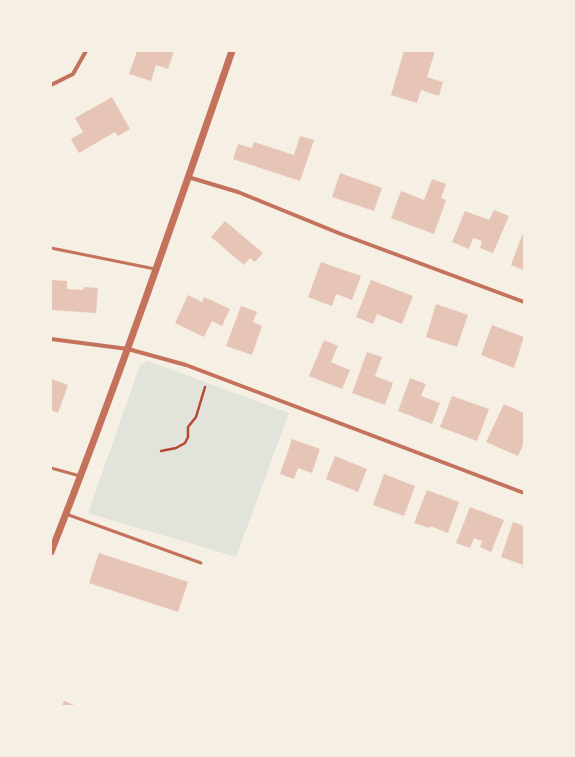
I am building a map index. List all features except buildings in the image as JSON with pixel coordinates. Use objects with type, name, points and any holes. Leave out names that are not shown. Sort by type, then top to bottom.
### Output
[{"type":"street","points":[[51,85],[73,74],[86,51]]},
{"type":"street","points":[[51,552],[81,477],[128,349],[232,51]]},
{"type":"street","points":[[188,177],[238,192],[341,234],[524,302]]},
{"type":"street","points":[[51,339],[128,349],[194,368],[524,493]]},
{"type":"lane","points":[[51,248],[156,269]]},
{"type":"lane","points":[[51,468],[81,477]]},
{"type":"lane","points":[[66,514],[201,563]]},
{"type":"path","points":[[161,451],[176,448],[185,442],[188,437],[188,427],[199,410],[205,386]]},
{"type":"shaded area","points":[[148,361],[289,413],[236,557],[88,513],[140,365]]}]
